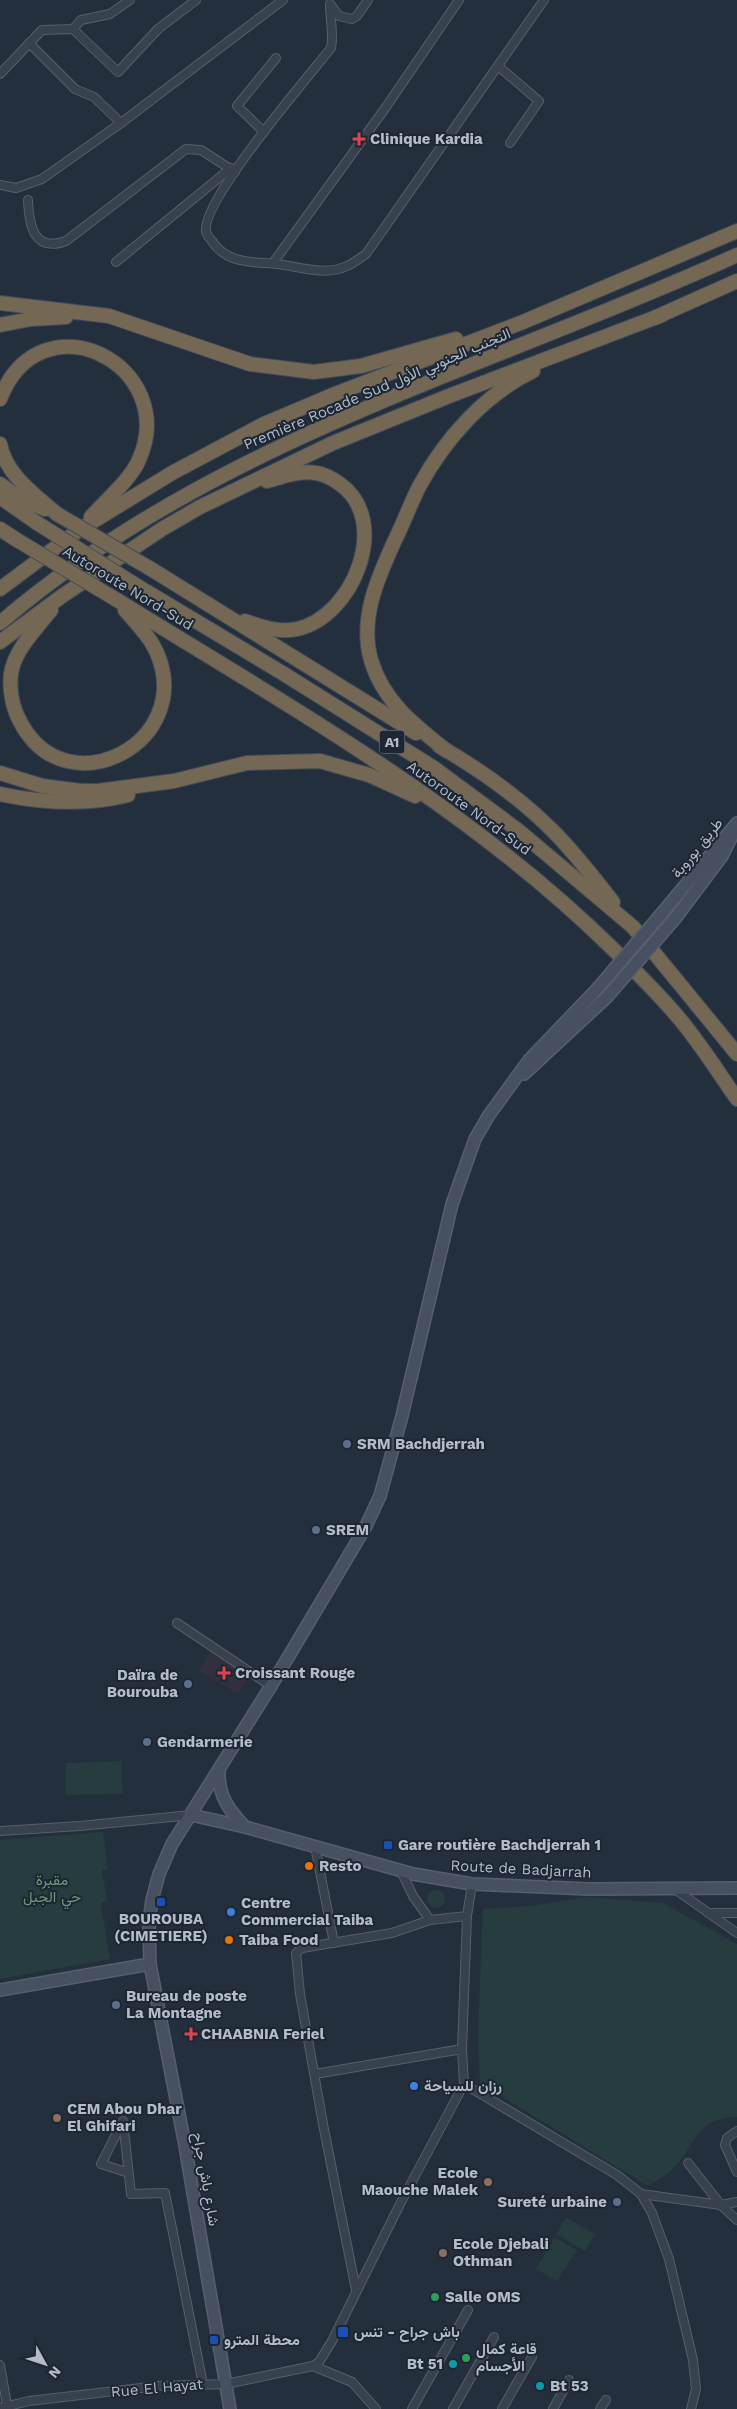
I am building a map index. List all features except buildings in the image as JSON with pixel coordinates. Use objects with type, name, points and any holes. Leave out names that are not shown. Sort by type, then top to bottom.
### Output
[{"type":"highway","name":"Première Rocade Sud التجنب الجنوبي الأول","points":[[0,589],[79,530],[172,473],[264,424],[335,394],[523,322],[737,231]]},
{"type":"highway","name":"Première Rocade Sud التجنب الجنوبي الأول","points":[[0,623],[100,547],[168,505],[253,459],[381,401],[649,294],[737,255]]},
{"type":"highway","points":[[447,751],[400,712],[388,698],[376,675],[367,640],[368,622],[378,581],[420,486],[434,461],[476,412],[513,382],[737,281]]},
{"type":"highway","points":[[0,303],[109,316],[250,364],[314,372],[361,366],[523,322]]},
{"type":"highway","points":[[0,642],[62,596],[162,529],[200,507],[245,487],[303,457],[374,426],[662,314]]},
{"type":"highway","points":[[0,325],[31,318],[109,316]]},
{"type":"highway","points":[[0,399],[7,382],[22,364],[44,350],[66,345],[90,348],[110,358],[132,379],[145,404],[146,432],[138,462],[122,483],[79,530]]},
{"type":"highway","points":[[0,444],[2,452],[17,479],[57,514]]},
{"type":"highway","points":[[186,591],[247,622],[282,630],[296,630],[319,621],[329,613],[347,592],[365,540],[364,516],[352,495],[336,481],[316,473],[299,473],[245,487]]},
{"type":"highway","points":[[0,484],[20,499],[57,514],[151,569],[491,780],[535,814],[554,832],[633,926]]},
{"type":"highway","name":"Autoroute Nord-Sud","points":[[0,497],[37,523],[134,584],[284,674],[434,768],[519,831],[633,926],[737,1054]]},
{"type":"highway","name":"Autoroute Nord-Sud","points":[[0,529],[249,679],[356,748],[467,824],[539,881],[648,984],[679,1018],[737,1099]]},
{"type":"highway","points":[[62,596],[21,649],[11,673],[12,695],[14,708],[19,720],[32,739],[54,754],[76,763],[111,759],[137,744],[153,725],[163,696],[163,682],[157,654],[143,631],[117,600]]},
{"type":"highway","points":[[0,794],[42,801],[84,803],[105,801],[247,763],[320,761],[396,786],[467,824]]},
{"type":"highway","points":[[0,773],[42,786],[81,791],[174,782]]},
{"type":"main road","name":"طريق بوروبة","points":[[514,1081],[529,1060],[597,989],[662,914],[737,823]]},
{"type":"main road","name":"طريق بوروبة","points":[[514,1081],[542,1059],[607,997],[645,956],[722,856],[734,834],[737,823]]},
{"type":"main road","name":"شارع باش جراح","points":[[230,2409],[184,2140],[150,1964],[150,1907],[159,1874],[172,1844],[271,1686],[365,1528],[380,1496],[402,1416],[454,1197],[475,1139],[489,1115],[514,1081]]},
{"type":"main road","points":[[220,1770],[219,1782],[222,1796],[228,1808],[246,1828]]},
{"type":"main road","name":"Route de Badjarrah","points":[[191,1815],[315,1846],[401,1871],[472,1884],[529,1888],[676,1890],[737,1888]]},
{"type":"main road","points":[[0,1990],[150,1964]]},
{"type":"street","points":[[0,74],[42,30],[73,29],[82,20],[110,14],[130,0]]},
{"type":"street","points":[[184,8],[191,0]]},
{"type":"street","points":[[73,29],[118,72],[158,29],[196,0]]},
{"type":"street","points":[[0,186],[16,188],[42,179],[121,123],[283,0]]},
{"type":"street","points":[[329,2],[339,16],[352,19],[357,16],[368,0]]},
{"type":"street","points":[[274,263],[386,107],[459,0]]},
{"type":"street","points":[[329,2],[330,22],[334,33],[332,48],[233,170],[208,216],[206,232],[218,250],[240,262],[274,263],[324,271],[347,266],[366,254],[544,0]]},
{"type":"street","points":[[29,43],[76,89],[94,97],[121,123]]},
{"type":"street","points":[[264,132],[237,106],[276,58]]},
{"type":"street","points":[[498,66],[539,101],[510,143]]},
{"type":"street","points":[[28,200],[29,223],[35,235],[46,242],[60,244],[186,150],[201,150],[233,170]]},
{"type":"street","points":[[116,262],[233,170]]},
{"type":"street","points":[[178,1623],[271,1686]]},
{"type":"street","points":[[0,1831],[80,1826],[191,1815]]},
{"type":"street","points":[[315,1846],[334,1944]]},
{"type":"street","points":[[401,1871],[413,1896],[430,1920]]},
{"type":"street","points":[[376,2409],[352,2382],[313,2366],[325,2354],[356,2290],[464,2084],[462,2049],[467,1916],[472,1884]]},
{"type":"street","points":[[676,1890],[737,1933]]},
{"type":"street","points":[[708,1913],[737,1913]]},
{"type":"street","points":[[356,2290],[315,2074],[295,1956],[302,1948],[392,1933],[430,1920],[467,1916]]},
{"type":"street","points":[[315,2074],[462,2049]]},
{"type":"street","points":[[464,2084],[617,2176],[641,2194],[652,2213],[669,2260],[693,2360],[696,2389],[691,2409]]},
{"type":"street","points":[[129,2173],[102,2164],[123,2121],[129,2173],[131,2194],[165,2193],[203,2384]]},
{"type":"street","points":[[737,2131],[727,2138],[725,2145],[737,2172]]},
{"type":"street","points":[[688,2163],[721,2205],[737,2220]]},
{"type":"street","points":[[641,2194],[721,2205],[737,2202]]},
{"type":"street","points":[[412,2409],[468,2310]]},
{"type":"street","points":[[453,2409],[494,2337]]},
{"type":"street","points":[[502,2409],[532,2357]]},
{"type":"street","points":[[0,2366],[3,2407]]},
{"type":"street","name":"Rue El Hayat","points":[[3,2407],[109,2392],[203,2384],[226,2384],[313,2366]]},
{"type":"street","points":[[552,2409],[569,2380]]},
{"type":"street","points":[[600,2409],[606,2400]]},
{"type":"shaded area","name":"Croissant Rouge","points":[[211,1651],[249,1674],[238,1694],[199,1671]]},
{"type":"green space","points":[[121,1761],[123,1794],[66,1795],[66,1763]]},
{"type":"green space","name":"مقبرة حي الجبل","points":[[103,1832],[108,1869],[102,1870],[107,1900],[101,1903],[110,1959],[0,1979],[0,1840]]},
{"type":"green space","points":[[432,1890],[440,1890],[445,1895],[443,1906],[432,1908],[427,1903],[427,1895]]},
{"type":"green space","points":[[586,1897],[663,1903],[737,1944],[737,2117],[713,2122],[705,2127],[674,2168],[648,2186],[480,2083],[478,2034],[483,1909],[531,1906]]},
{"type":"green space","points":[[566,2218],[595,2234],[585,2251],[556,2234]]},
{"type":"green space","points":[[555,2237],[577,2250],[557,2281],[536,2269]]},
{"type":"place","name":"Clinique Kardia","points":[[359,139]]},
{"type":"place","name":"SRM Bachdjerrah","points":[[347,1444]]},
{"type":"place","name":"SREM","points":[[316,1530]]},
{"type":"place","name":"Croissant Rouge","points":[[224,1673]]},
{"type":"place","name":"Daïra de Bourouba","points":[[188,1684]]},
{"type":"place","name":"Gendarmerie","points":[[147,1742]]},
{"type":"place","name":"Gare routière Bachdjerrah 1","points":[[388,1845]]},
{"type":"place","name":"Resto","points":[[309,1866]]},
{"type":"place","name":"BOUROUBA (CIMETIERE)","points":[[161,1902]]},
{"type":"place","name":"Centre Commercial Taiba","points":[[231,1912]]},
{"type":"place","name":"Taiba Food","points":[[229,1940]]},
{"type":"place","name":"Bureau de poste La Montagne","points":[[116,2005]]},
{"type":"place","name":"CHAABNIA Feriel","points":[[191,2034]]},
{"type":"place","name":"رزان للسياحة","points":[[414,2086]]},
{"type":"place","name":"CEM Abou Dhar El Ghifari","points":[[57,2118]]},
{"type":"place","name":"Ecole Maouche Malek","points":[[488,2182]]},
{"type":"place","name":"Sureté urbaine","points":[[617,2202]]},
{"type":"place","name":"Ecole Djebali Othman","points":[[443,2253]]},
{"type":"place","name":"Salle OMS","points":[[435,2297]]},
{"type":"place","name":"باش جراح - تنس","points":[[343,2332]]},
{"type":"place","name":"محطة المترو","points":[[214,2340]]},
{"type":"place","name":"قاعة كمال الأجسام","points":[[466,2358]]},
{"type":"place","name":"Bt 51","points":[[453,2364]]},
{"type":"place","name":"Bt 53","points":[[540,2386]]}]
